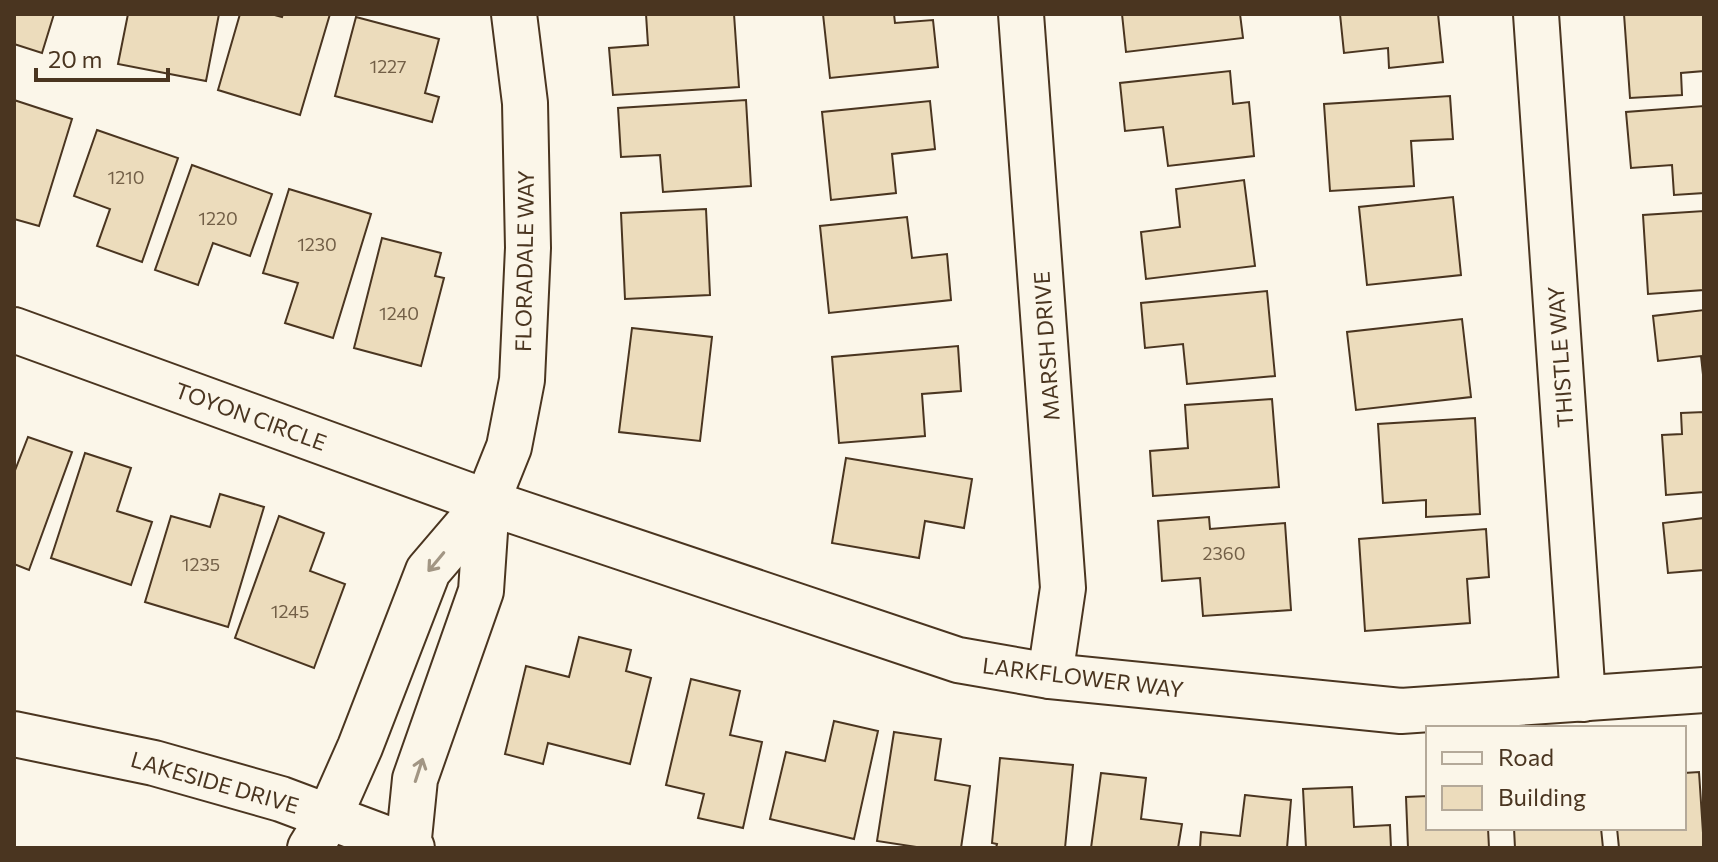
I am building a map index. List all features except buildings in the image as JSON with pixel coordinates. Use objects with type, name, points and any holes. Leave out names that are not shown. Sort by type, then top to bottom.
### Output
[{"type":"street","name":"FLORADALE WAY","points":[[409,848],[415,779],[481,591],[487,502],[509,447],[522,380],[528,248],[525,117],[514,14]]},
{"type":"street","name":"MARSH DRIVE","points":[[1021,14],[1063,588],[1050,676]]},
{"type":"street","name":"THISTLE WAY","points":[[1536,14],[1583,699]]},
{"type":"street","name":"TOYON CIRCLE","points":[[14,330],[487,502]]},
{"type":"street","name":"FLORADALE WAY","points":[[320,832],[360,747],[428,571],[487,502]]},
{"type":"street","name":"LARKFLOWER WAY","points":[[487,502],[958,660],[1050,676],[1401,711],[1704,690]]},
{"type":"street","name":"LAKESIDE DRIVE","points":[[14,734],[154,763],[292,802],[320,832],[409,848]]}]
